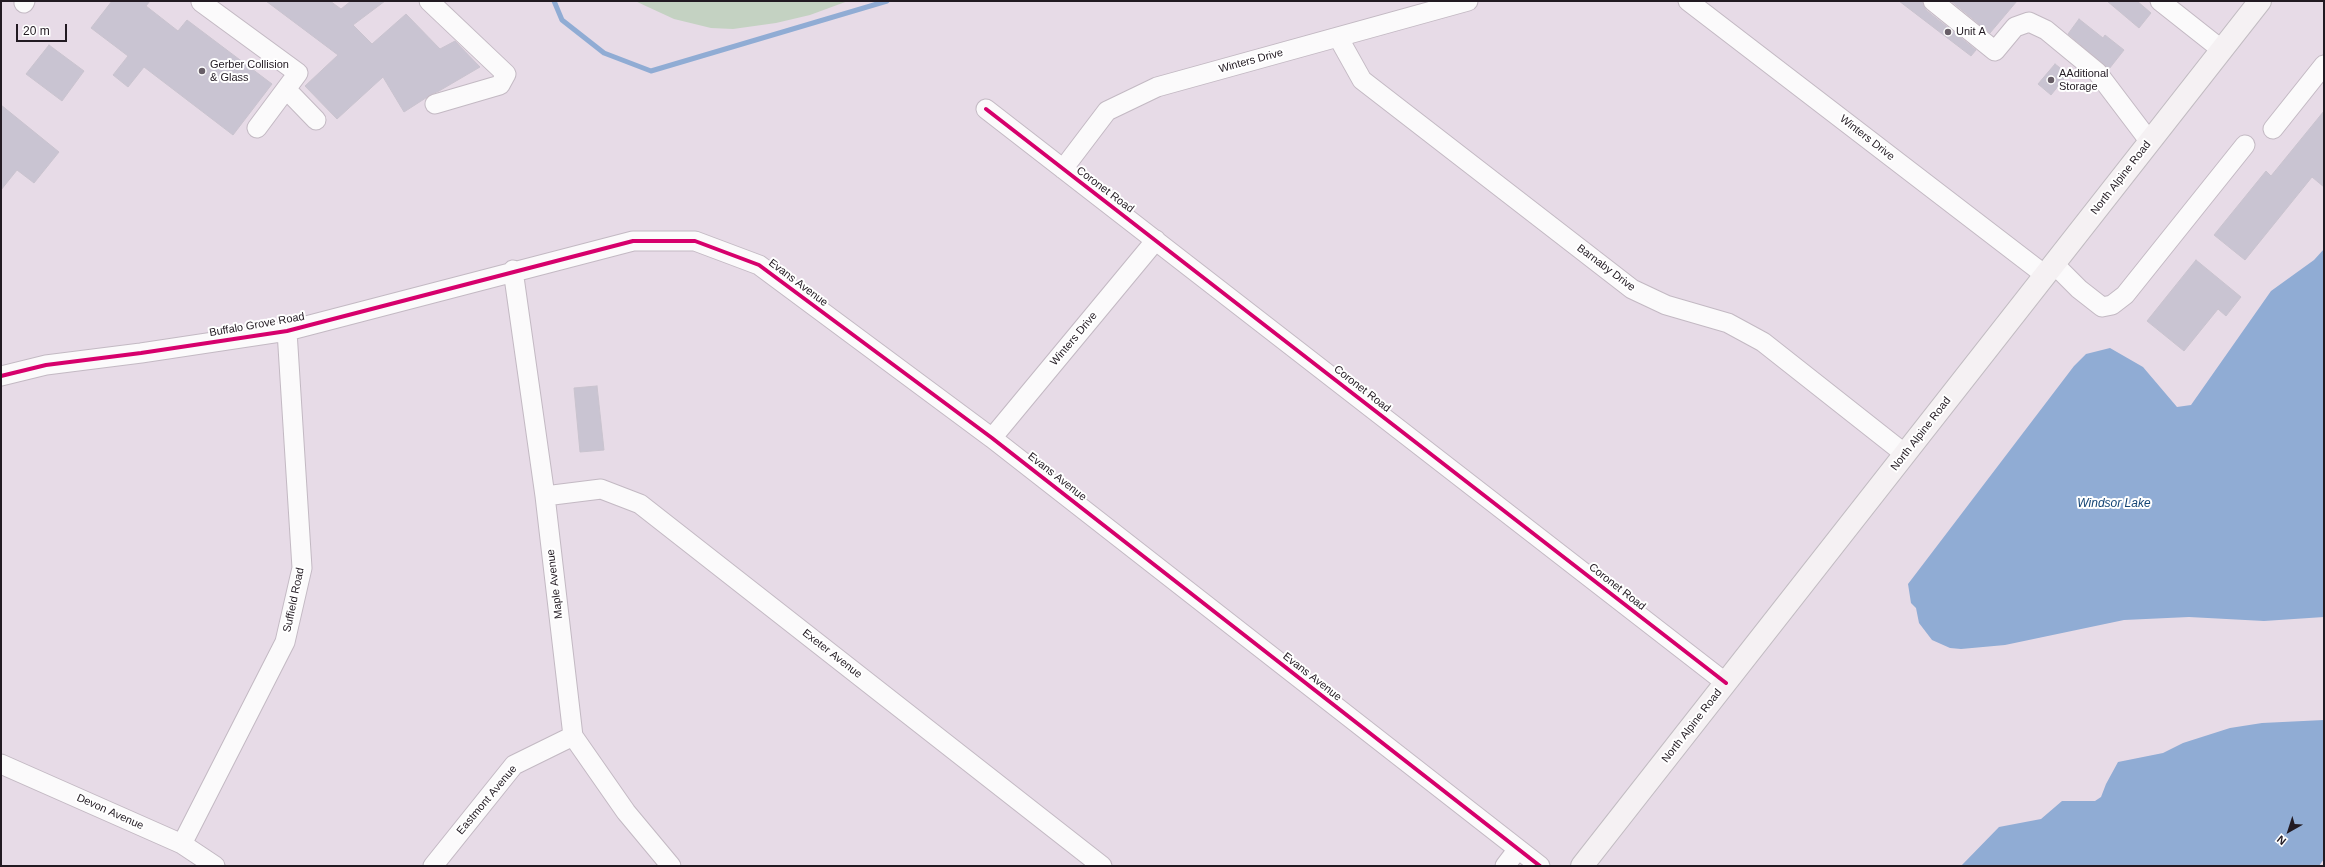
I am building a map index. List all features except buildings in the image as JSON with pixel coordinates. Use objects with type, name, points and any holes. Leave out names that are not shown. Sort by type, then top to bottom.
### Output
[{"type":"main road","name":"North Alpine Road","points":[[1582,866],[2260,1]]},
{"type":"street","points":[[430,1],[506,74],[500,85],[435,104]]},
{"type":"street","name":"Winters Drive","points":[[1063,170],[1107,111],[1150,90],[1468,1]]},
{"type":"street","name":"Winters Drive","points":[[1688,1],[2049,270],[2102,307],[2112,305],[2125,295],[2245,145]]},
{"type":"street","points":[[1933,1],[1995,51],[2015,27],[2029,22],[2046,30],[2097,72],[2150,142]]},
{"type":"street","points":[[2160,1],[2222,50]]},
{"type":"street","points":[[201,2],[298,73],[257,128]]},
{"type":"street","name":"Barnaby Drive","points":[[1338,37],[1362,80],[1632,289],[1666,305],[1728,323],[1763,342],[1905,454]]},
{"type":"street","points":[[2273,129],[2324,64]]},
{"type":"street","points":[[286,90],[316,120]]},
{"type":"street","name":"Coronet Road","points":[[986,109],[1726,683]]},
{"type":"street","name":"Winters Drive","points":[[992,438],[1156,240]]},
{"type":"street","name":"Evans Avenue","points":[[513,270],[632,241],[695,241],[759,265],[992,438],[1540,866]]},
{"type":"street","name":"Buffalo Grove Road","points":[[1,376],[46,364],[141,353],[287,331],[513,270]]},
{"type":"street","name":"Maple Avenue","points":[[513,270],[545,496],[573,736],[626,812],[671,866]]},
{"type":"street","name":"Suffield Road","points":[[182,844],[285,642],[302,568],[287,331]]},
{"type":"street","name":"Exeter Avenue","points":[[545,496],[601,489],[640,504],[1102,866]]},
{"type":"street","name":"Eastmont Avenue","points":[[433,866],[514,765],[573,736]]},
{"type":"street","name":"Devon Avenue","points":[[1,764],[182,844],[215,866]]},
{"type":"street","points":[[1505,866],[1518,849]]},
{"type":"green space","points":[[635,1],[848,1],[810,15],[776,23],[733,29],[711,28],[674,19]]},
{"type":"water","name":"Windsor Lake","points":[[2324,249],[2324,617],[2264,621],[2189,617],[2124,620],[2005,645],[1961,649],[1950,648],[1932,640],[1919,623],[1916,608],[1911,603],[1908,584],[2074,366],[2086,354],[2110,348],[2143,367],[2177,407],[2191,405],[2271,291],[2314,260]]},
{"type":"water","points":[[2324,720],[2324,859],[2319,866],[1961,866],[1999,827],[2041,819],[2062,801],[2095,801],[2101,797],[2118,762],[2163,753],[2183,743],[2230,728],[2262,723]]},
{"type":"waterway","points":[[554,1],[562,20],[604,53],[651,71],[887,1]]},
{"type":"cycle path","points":[[986,109],[1726,683]]},
{"type":"cycle path","points":[[1,376],[46,365],[141,353],[287,331],[633,241],[695,241],[759,265],[992,438],[1540,866]]},
{"type":"place","name":"Unit A","points":[[1948,32]]},
{"type":"place","name":"Gerber Collision & Glass","points":[[202,71]]},
{"type":"place","name":"AAditional Storage","points":[[2051,80]]}]
